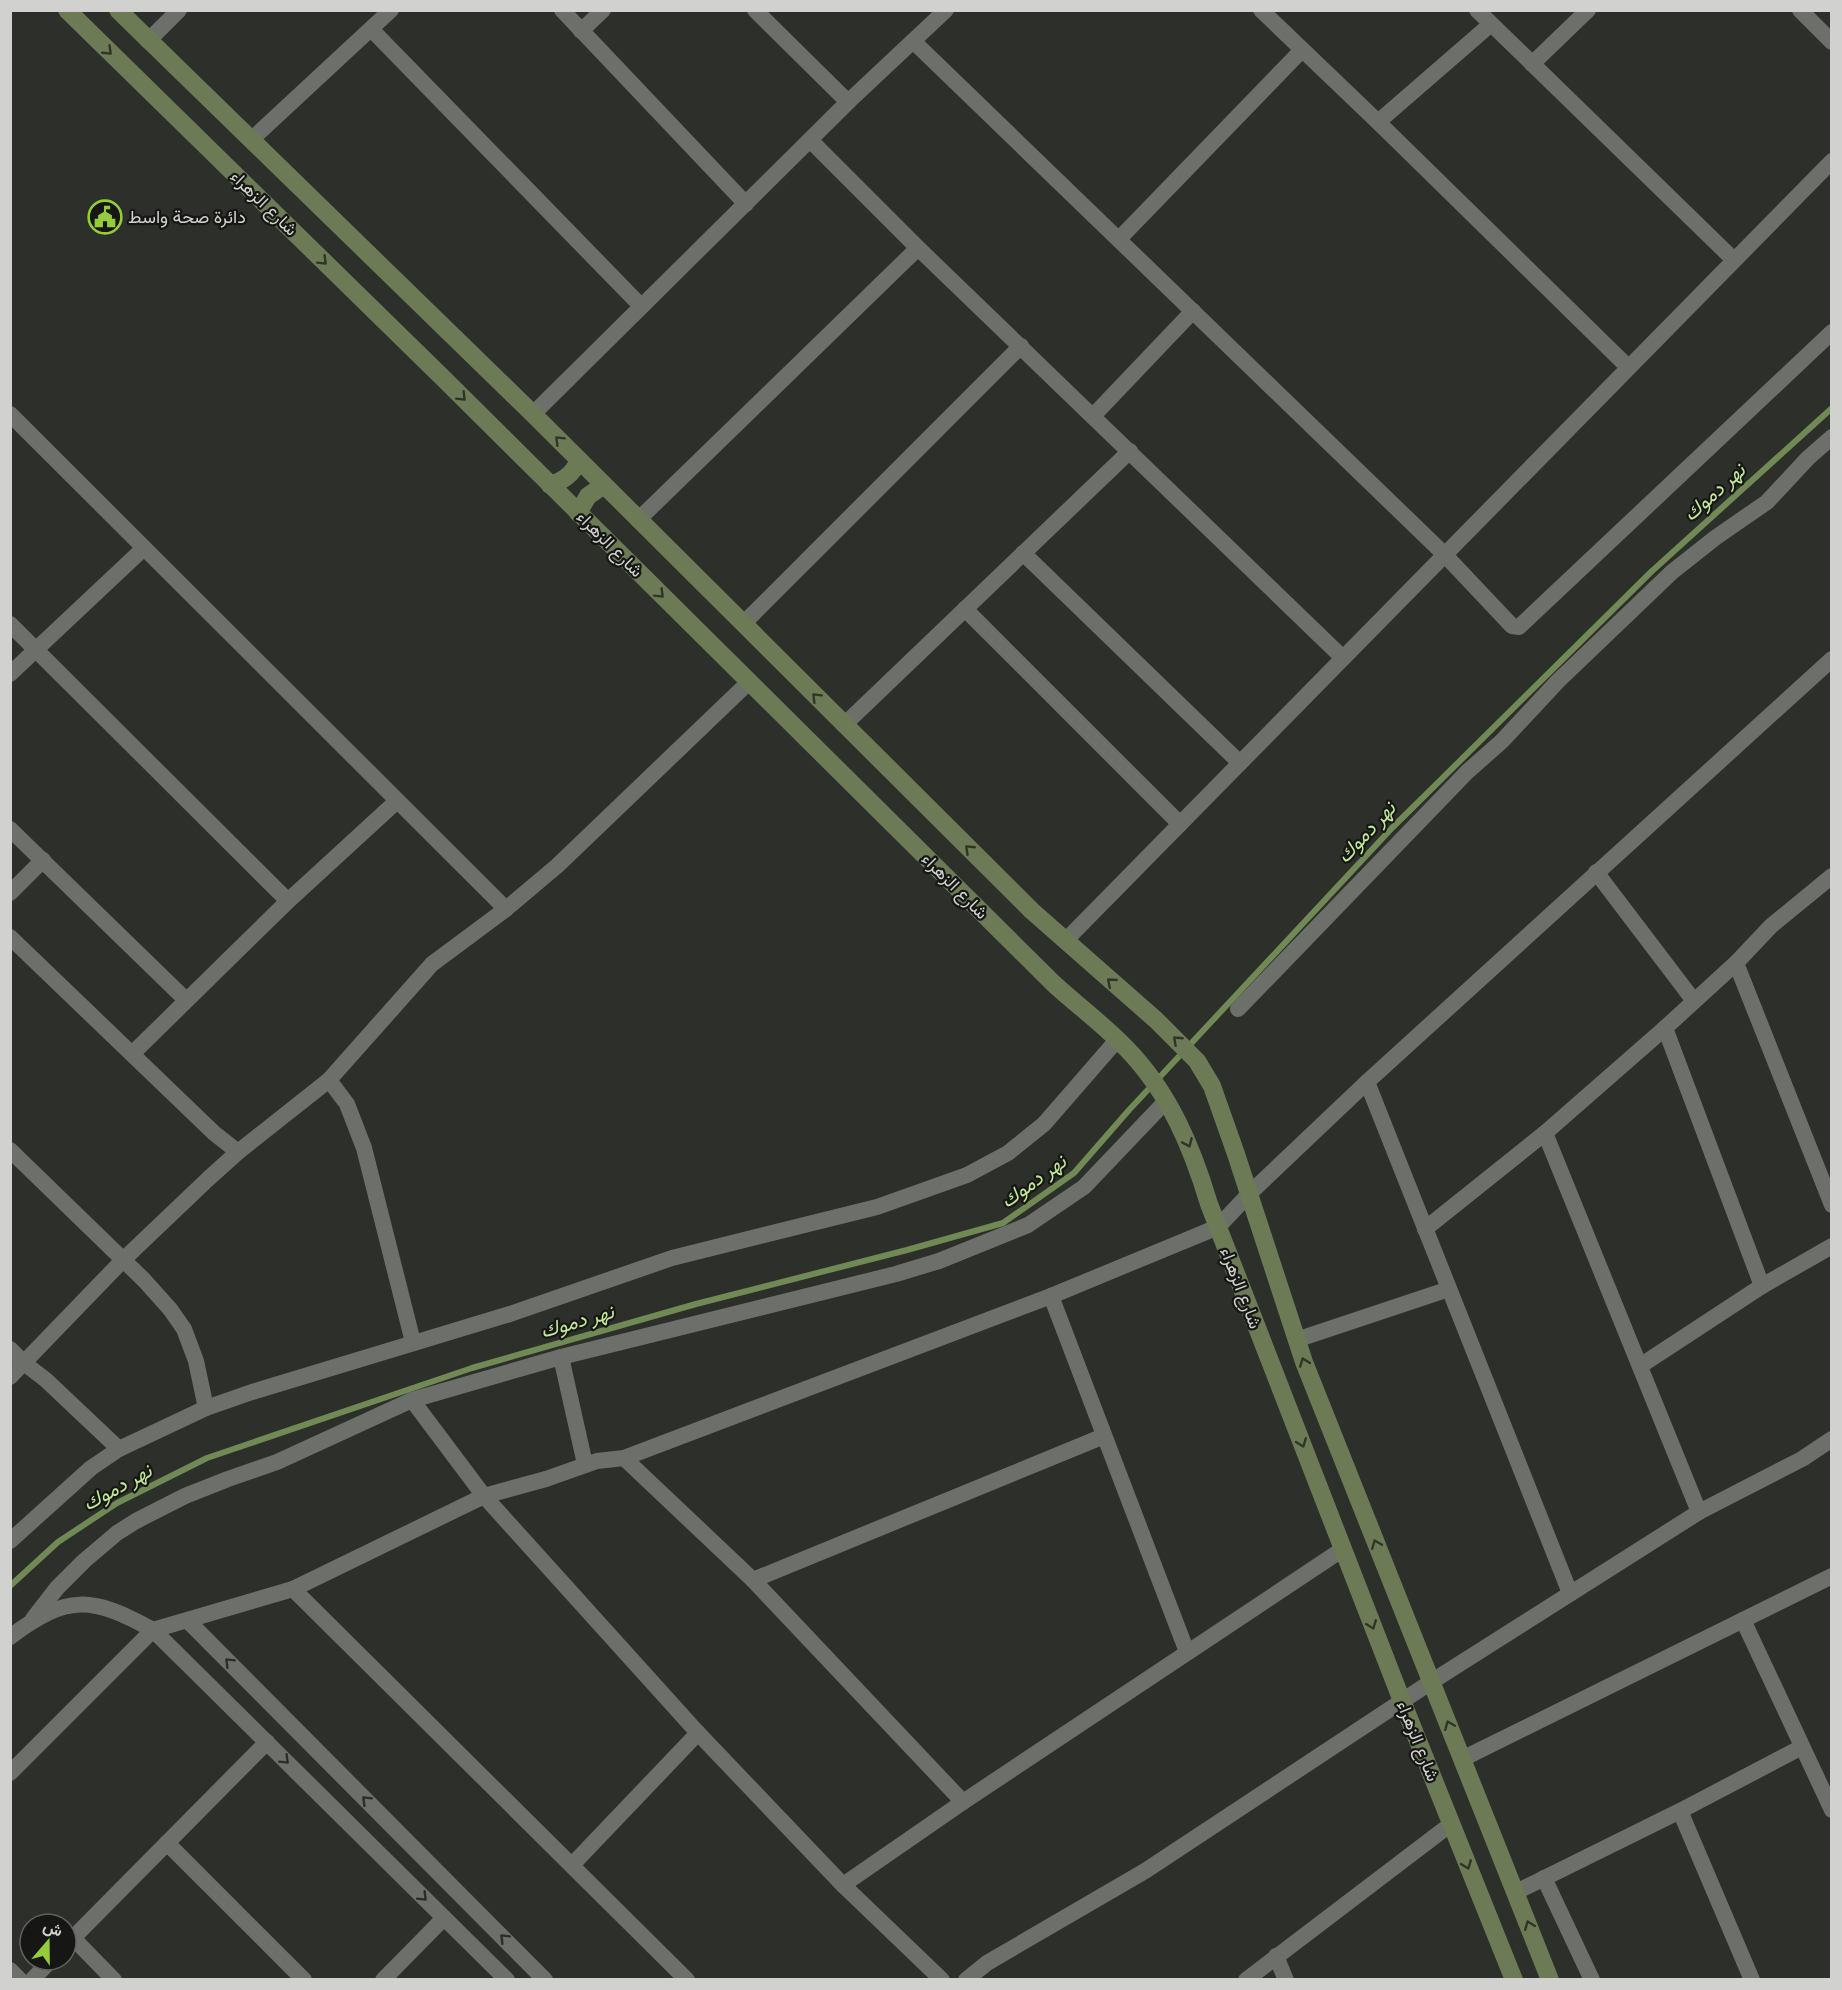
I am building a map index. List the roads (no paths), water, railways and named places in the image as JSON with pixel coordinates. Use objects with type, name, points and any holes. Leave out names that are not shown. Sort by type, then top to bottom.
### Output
[{"type":"main road","name":"شارع الزهراء","points":[[67,10],[1054,984],[1122,1044],[1163,1096],[1187,1140],[1218,1227],[1402,1701],[1514,1980]]},
{"type":"main road","name":"شارع الزهراء","points":[[118,10],[533,414],[1032,911],[1156,1020],[1197,1061],[1212,1086],[1296,1340],[1550,1980]]},
{"type":"main road","points":[[550,485],[558,483],[571,474],[579,460]]},
{"type":"main road","points":[[578,513],[588,496],[604,485]]},
{"type":"street","points":[[148,41],[180,10]]},
{"type":"street","points":[[251,140],[391,10]]},
{"type":"street","points":[[562,10],[746,204]]},
{"type":"street","points":[[581,31],[603,10]]},
{"type":"street","points":[[755,10],[848,102]]},
{"type":"street","points":[[533,414],[848,102],[946,10]]},
{"type":"street","points":[[1261,10],[1628,367]]},
{"type":"street","points":[[1477,10],[1734,260]]},
{"type":"street","points":[[1532,64],[1588,10]]},
{"type":"street","points":[[1800,10],[1832,42]]},
{"type":"street","points":[[1378,122],[1491,24]]},
{"type":"street","points":[[371,29],[641,306]]},
{"type":"street","points":[[913,41],[1444,555],[1508,624],[1519,627],[1832,332]]},
{"type":"street","points":[[1119,239],[1302,50]]},
{"type":"street","points":[[810,140],[918,248],[1343,658]]},
{"type":"street","points":[[1065,941],[1832,161]]},
{"type":"street","points":[[638,520],[918,248]]},
{"type":"street","points":[[1093,416],[1193,311]]},
{"type":"street","points":[[743,624],[1021,346]]},
{"type":"street","points":[[10,414],[506,909]]},
{"type":"street","points":[[1238,1009],[1467,772],[1502,741],[1558,681],[1672,572],[1715,538],[1767,502],[1808,458],[1832,437]]},
{"type":"street","points":[[844,725],[1130,451]]},
{"type":"street","points":[[10,674],[144,548]]},
{"type":"street","points":[[1023,553],[1240,763]]},
{"type":"street","points":[[965,609],[1180,824]]},
{"type":"street","points":[[10,624],[288,902]]},
{"type":"street","points":[[10,1773],[153,1630],[293,1589],[484,1496],[546,1479],[585,1464],[624,1458],[1051,1296],[1218,1227],[1249,1194],[1366,1082],[1832,659]]},
{"type":"street","points":[[10,1377],[123,1260],[238,1152],[329,1080],[432,964],[506,909],[557,866],[748,682]]},
{"type":"street","points":[[132,1054],[288,902],[397,801]]},
{"type":"street","points":[[10,829],[186,1000]]},
{"type":"street","points":[[10,893],[43,860]]},
{"type":"street","points":[[1596,872],[1694,1001]]},
{"type":"street","points":[[1425,1229],[1545,1133],[1665,1028],[1736,963],[1771,927],[1832,876]]},
{"type":"street","points":[[10,937],[214,1133],[238,1152]]},
{"type":"street","points":[[1736,963],[1832,1205]]},
{"type":"street","points":[[1665,1028],[1762,1286]]},
{"type":"street","points":[[10,1541],[91,1468],[119,1449],[206,1408],[413,1342],[510,1314],[672,1258],[877,1207],[967,1175],[1008,1153],[1044,1124],[1122,1044]]},
{"type":"street","points":[[329,1080],[346,1104],[364,1148],[413,1342]]},
{"type":"street","points":[[1366,1082],[1570,1593]]},
{"type":"street","points":[[33,1619],[57,1588],[84,1561],[117,1533],[136,1521],[185,1496],[277,1462],[412,1400],[561,1357],[896,1274],[939,1261],[1029,1225],[1084,1187],[1163,1096]]},
{"type":"street","points":[[1545,1133],[1699,1512]]},
{"type":"street","points":[[10,1150],[170,1309],[184,1329],[196,1361],[206,1408]]},
{"type":"street","points":[[1640,1366],[1762,1286],[1832,1246]]},
{"type":"street","points":[[1296,1340],[1449,1289]]},
{"type":"street","points":[[1051,1296],[1187,1652]]},
{"type":"street","points":[[10,1349],[119,1449]]},
{"type":"street","points":[[561,1357],[585,1464]]},
{"type":"street","points":[[412,1400],[484,1496],[698,1734],[843,1885],[942,1980]]},
{"type":"street","points":[[753,1580],[1104,1436]]},
{"type":"street","points":[[966,1980],[987,1964],[1145,1871],[1431,1682],[1699,1512],[1802,1459],[1832,1439]]},
{"type":"street","points":[[624,1458],[753,1580],[963,1802]]},
{"type":"street","points":[[843,1885],[963,1802],[1343,1549]]},
{"type":"street","points":[[1462,1759],[1832,1576]]},
{"type":"street","points":[[293,1589],[687,1980]]},
{"type":"street","points":[[10,1637],[33,1619],[65,1605],[100,1607],[153,1630],[507,1980]]},
{"type":"street","points":[[1743,1620],[1832,1810]]},
{"type":"street","points":[[188,1621],[545,1980]]},
{"type":"street","points":[[572,1865],[698,1734]]},
{"type":"street","points":[[78,1933],[267,1742]]},
{"type":"street","points":[[1516,1892],[1680,1811],[1802,1747]]},
{"type":"street","points":[[1680,1811],[1752,1980]]},
{"type":"street","points":[[1246,1980],[1451,1824]]},
{"type":"street","points":[[167,1843],[304,1980]]},
{"type":"street","points":[[1544,1878],[1592,1980]]},
{"type":"street","points":[[383,1980],[444,1918]]},
{"type":"street","points":[[78,1948],[114,1980]]},
{"type":"street","points":[[1276,1956],[1286,1980]]},
{"type":"street","points":[[10,1970],[20,1980]]},
{"type":"waterway","name":"نهر دموك","points":[[10,1586],[58,1542],[117,1503],[207,1458],[472,1368],[696,1304],[1003,1223],[1074,1173],[1129,1110],[1392,828],[1651,572],[1832,408]]},
{"type":"place","name":"دائرة صحة واسط","points":[[105,217]]}]
